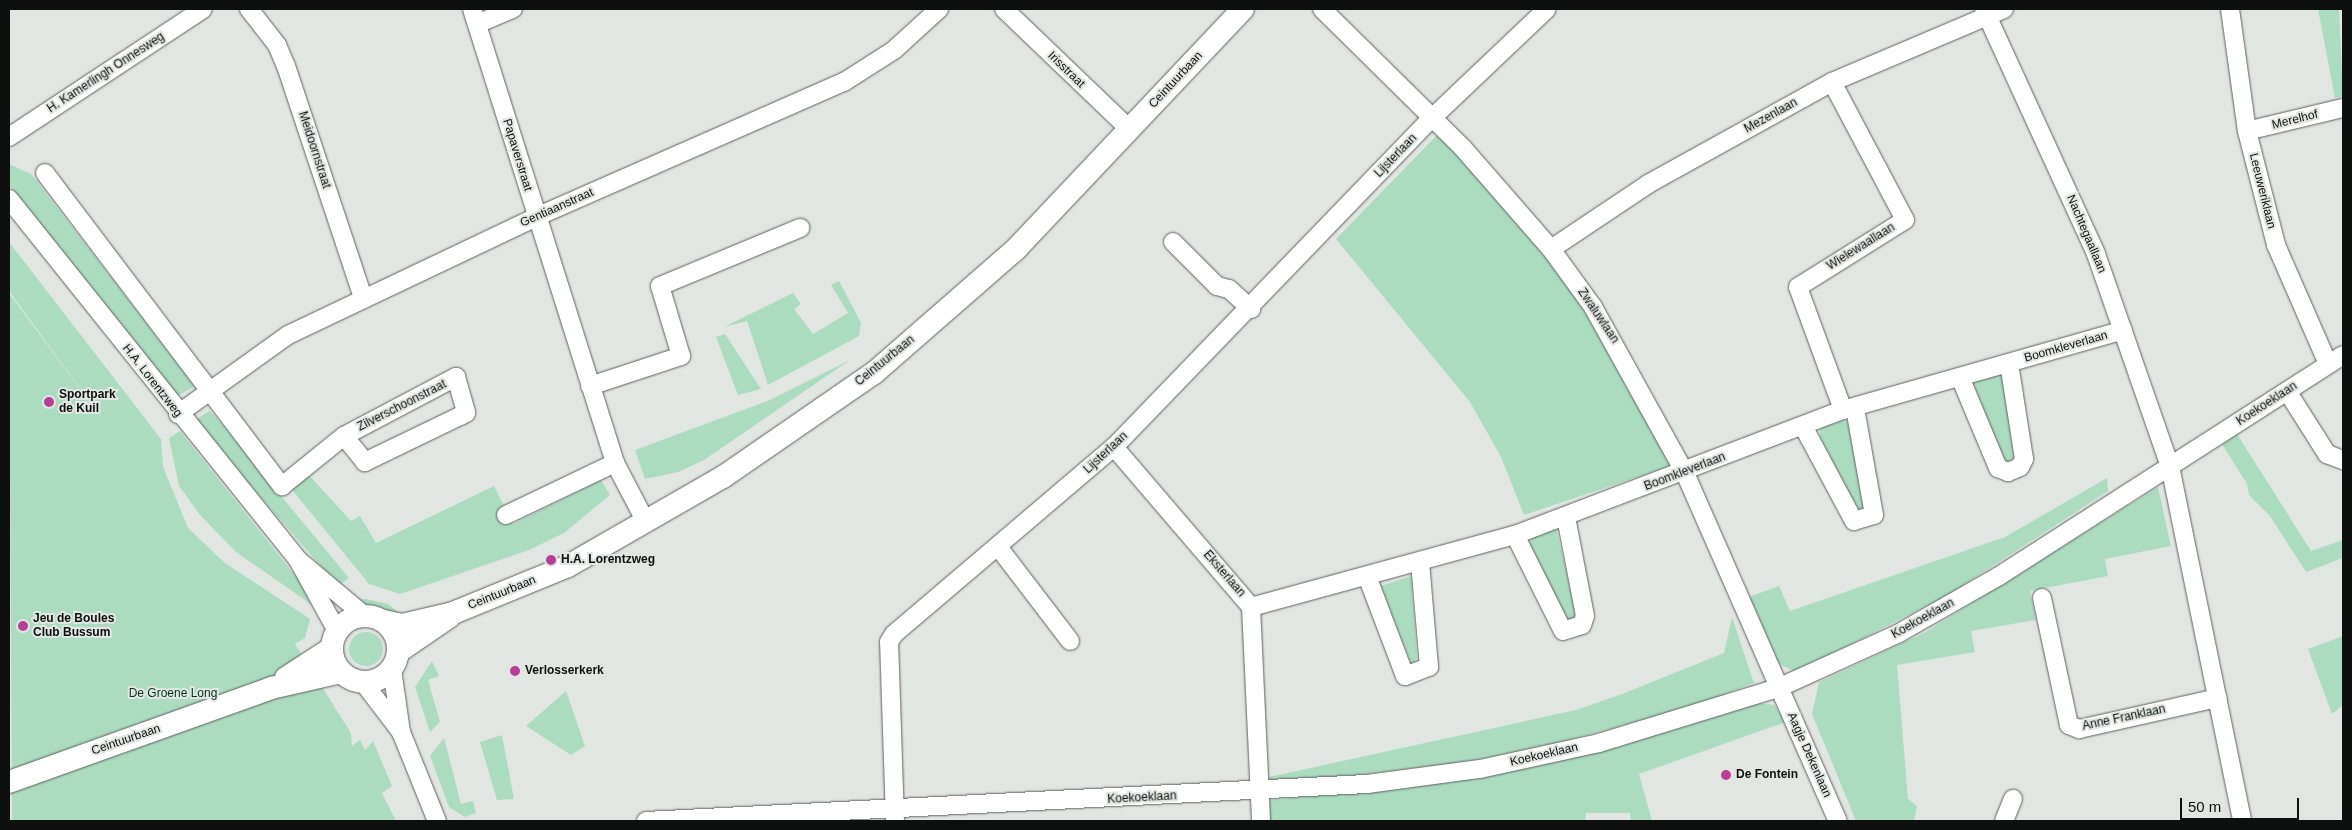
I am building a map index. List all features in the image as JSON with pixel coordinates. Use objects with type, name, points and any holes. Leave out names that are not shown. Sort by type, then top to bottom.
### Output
[{"type":"main road","name":"Ceintuurbaan","points":[[374,619],[402,625],[453,613],[568,566],[723,477],[874,373],[1016,249],[1243,9]]},
{"type":"main road","name":"Ceintuurbaan","points":[[395,661],[453,613]]},
{"type":"main road","points":[[374,619],[396,635],[395,661],[374,681],[363,682],[341,672],[335,640],[374,619]]},
{"type":"main road","name":"Ceintuurbaan","points":[[270,688],[335,640]]},
{"type":"main road","name":"Ceintuurbaan","points":[[9,782],[270,688],[341,672]]},
{"type":"street","name":"H. Kamerlingh Onnesweg","points":[[9,137],[203,9]]},
{"type":"street","name":"Meidoornstraat","points":[[249,9],[277,45],[286,66],[363,298]]},
{"type":"street","points":[[475,16],[513,9]]},
{"type":"street","name":"Gentiaanstraat","points":[[178,414],[209,388],[288,335],[536,217],[844,82],[894,50],[938,9]]},
{"type":"street","name":"Irisstraat","points":[[1004,9],[1130,130]]},
{"type":"street","name":"Zwaluwlaan","points":[[1322,9],[1432,118],[1551,248],[1622,352],[1685,473],[1778,688]]},
{"type":"street","name":"Lijsterlaan","points":[[895,815],[889,642],[1114,447],[1251,309],[1432,118],[1547,9]]},
{"type":"street","name":"Leeuweriklaan","points":[[2230,9],[2248,131],[2276,245],[2328,364]]},
{"type":"street","name":"Mezenlaan","points":[[1551,248],[1648,184],[1832,82],[1992,10]]},
{"type":"street","name":"Nachtegaallaan","points":[[1992,10],[2096,254],[2170,466]]},
{"type":"street","name":"Papaverstraat","points":[[475,16],[536,217],[615,463],[646,522]]},
{"type":"street","name":"Wielewaallaan","points":[[1832,82],[1905,220],[1798,287],[1849,409]]},
{"type":"street","name":"Merelhof","points":[[2248,131],[2343,108]]},
{"type":"street","points":[[45,173],[209,388]]},
{"type":"street","name":"H.A. Lorentzweg","points":[[9,199],[178,414],[298,560],[374,619]]},
{"type":"street","points":[[590,386],[681,356],[660,286],[800,228]]},
{"type":"street","points":[[1173,242],[1217,286],[1229,289],[1251,309]]},
{"type":"street","name":"Boomkleverlaan","points":[[1251,606],[1515,535],[1685,473],[1849,409],[2123,330]]},
{"type":"street","name":"Koekoeklaan","points":[[646,821],[895,815],[1260,792],[1480,769],[1599,743],[1778,688],[1899,633],[1998,576],[2343,355]]},
{"type":"street","name":"Boomkleverlaan","points":[[1960,378],[1998,468],[2008,472],[2020,467],[2024,459],[2009,364]]},
{"type":"street","name":"Zilverschoonstraat","points":[[209,388],[282,486],[344,436],[456,378],[466,413],[365,462],[344,436]]},
{"type":"street","points":[[2287,391],[2327,454],[2343,460]]},
{"type":"street","points":[[1803,426],[1854,521],[1874,515],[1849,409]]},
{"type":"street","name":"Eksterlaan","points":[[1114,447],[1251,606],[1261,821]]},
{"type":"street","points":[[506,515],[615,463]]},
{"type":"street","points":[[2170,466],[2242,821]]},
{"type":"street","points":[[1515,535],[1563,630],[1582,625],[1585,616],[1566,517]]},
{"type":"street","points":[[998,548],[1070,641]]},
{"type":"street","name":"H.A. Lorentzweg","points":[[298,560],[335,640]]},
{"type":"street","points":[[1367,576],[1405,676],[1428,667],[1420,561]]},
{"type":"street","name":"Anne Franklaan","points":[[2042,598],[2069,725],[2079,729],[2218,698]]},
{"type":"street","points":[[395,661],[401,732]]},
{"type":"street","points":[[363,682],[401,732],[438,821]]},
{"type":"street","name":"Aagje Dekenlaan","points":[[1778,688],[1838,821]]},
{"type":"street","points":[[2004,821],[2013,799]]},
{"type":"green space","points":[[2318,9],[2339,9],[2343,96],[2335,98]]},
{"type":"green space","points":[[1439,133],[1569,281],[1673,465],[1524,515],[1501,457],[1470,402],[1336,239]]},
{"type":"green space","points":[[9,164],[31,174],[195,386],[174,398],[9,185]]},
{"type":"green space","name":"De Groene Long","points":[[9,242],[161,439],[163,467],[188,528],[225,563],[310,619],[305,638],[295,644],[351,733],[352,746],[360,740],[365,750],[373,741],[392,786],[382,793],[396,821],[12,821],[9,293],[108,427],[9,291]]},
{"type":"green space","points":[[839,281],[861,323],[859,336],[768,385],[747,321],[724,327],[793,293],[801,304],[794,309],[813,334],[848,313],[831,285]]},
{"type":"green space","points":[[725,334],[761,389],[738,395],[716,337]]},
{"type":"green space","points":[[850,360],[704,460],[678,472],[645,479],[635,450],[770,400]]},
{"type":"green space","points":[[2002,370],[2014,458],[2007,463],[2001,460],[1974,384],[1975,378]]},
{"type":"green space","points":[[209,411],[349,578],[338,586],[194,421]]},
{"type":"green space","points":[[1844,420],[1851,424],[1870,506],[1860,516],[1820,436],[1820,428]]},
{"type":"green space","points":[[180,431],[316,602],[312,605],[236,552],[200,515],[179,486],[169,438]]},
{"type":"green space","points":[[2237,434],[2311,551],[2343,540],[2343,558],[2306,572],[2270,516],[2249,495],[2247,484],[2222,444]]},
{"type":"green space","points":[[306,472],[351,521],[360,516],[376,543],[494,486],[513,524],[601,480],[610,495],[564,533],[529,550],[400,594],[369,584],[289,486]]},
{"type":"green space","points":[[2107,478],[2108,491],[1948,595],[1796,672],[1777,663],[1746,598],[1779,586],[1790,611],[2005,537]]},
{"type":"green space","points":[[2158,487],[2171,546],[2105,559],[2108,576],[2030,591],[2036,620],[1971,631],[1975,652],[1897,665],[1908,799],[1917,806],[1914,821],[1856,821],[1812,714],[1819,682],[1924,633]]},
{"type":"green space","points":[[1556,528],[1574,604],[1575,617],[1570,621],[1563,618],[1530,545],[1532,535]]},
{"type":"green space","points":[[1411,576],[1417,658],[1412,666],[1381,586]]},
{"type":"green space","points":[[366,599],[388,604],[405,618],[385,616],[355,600]]},
{"type":"green space","points":[[1732,617],[1754,683],[1694,706],[1532,750],[1463,762],[1334,778],[1271,781],[1269,777],[1576,710],[1622,694],[1724,653]]},
{"type":"green space","points":[[366,632],[378,637],[383,649],[378,661],[366,666],[354,661],[349,649],[354,637]]},
{"type":"green space","points":[[2343,636],[2343,705],[2332,714],[2308,649]]},
{"type":"green space","points":[[432,661],[439,676],[428,680],[440,722],[430,732],[415,687]]},
{"type":"green space","points":[[566,691],[585,746],[571,755],[526,726]]},
{"type":"green space","points":[[1758,703],[1774,705],[1786,722],[1639,774],[1652,821],[1631,821],[1630,813],[1586,813],[1585,821],[1270,821],[1270,800],[1416,786]]},
{"type":"green space","points":[[502,735],[514,799],[497,800],[480,742]]},
{"type":"green space","points":[[444,738],[461,804],[473,801],[476,813],[465,817],[449,807],[430,756]]},
{"type":"place","name":"Sportpark de Kuil","points":[[49,402]]},
{"type":"place","name":"H.A. Lorentzweg","points":[[551,560]]},
{"type":"place","name":"Jeu de Boules Club Bussum","points":[[23,626]]},
{"type":"place","name":"Verlosserkerk","points":[[515,671]]},
{"type":"place","name":"De Fontein","points":[[1726,775]]}]
